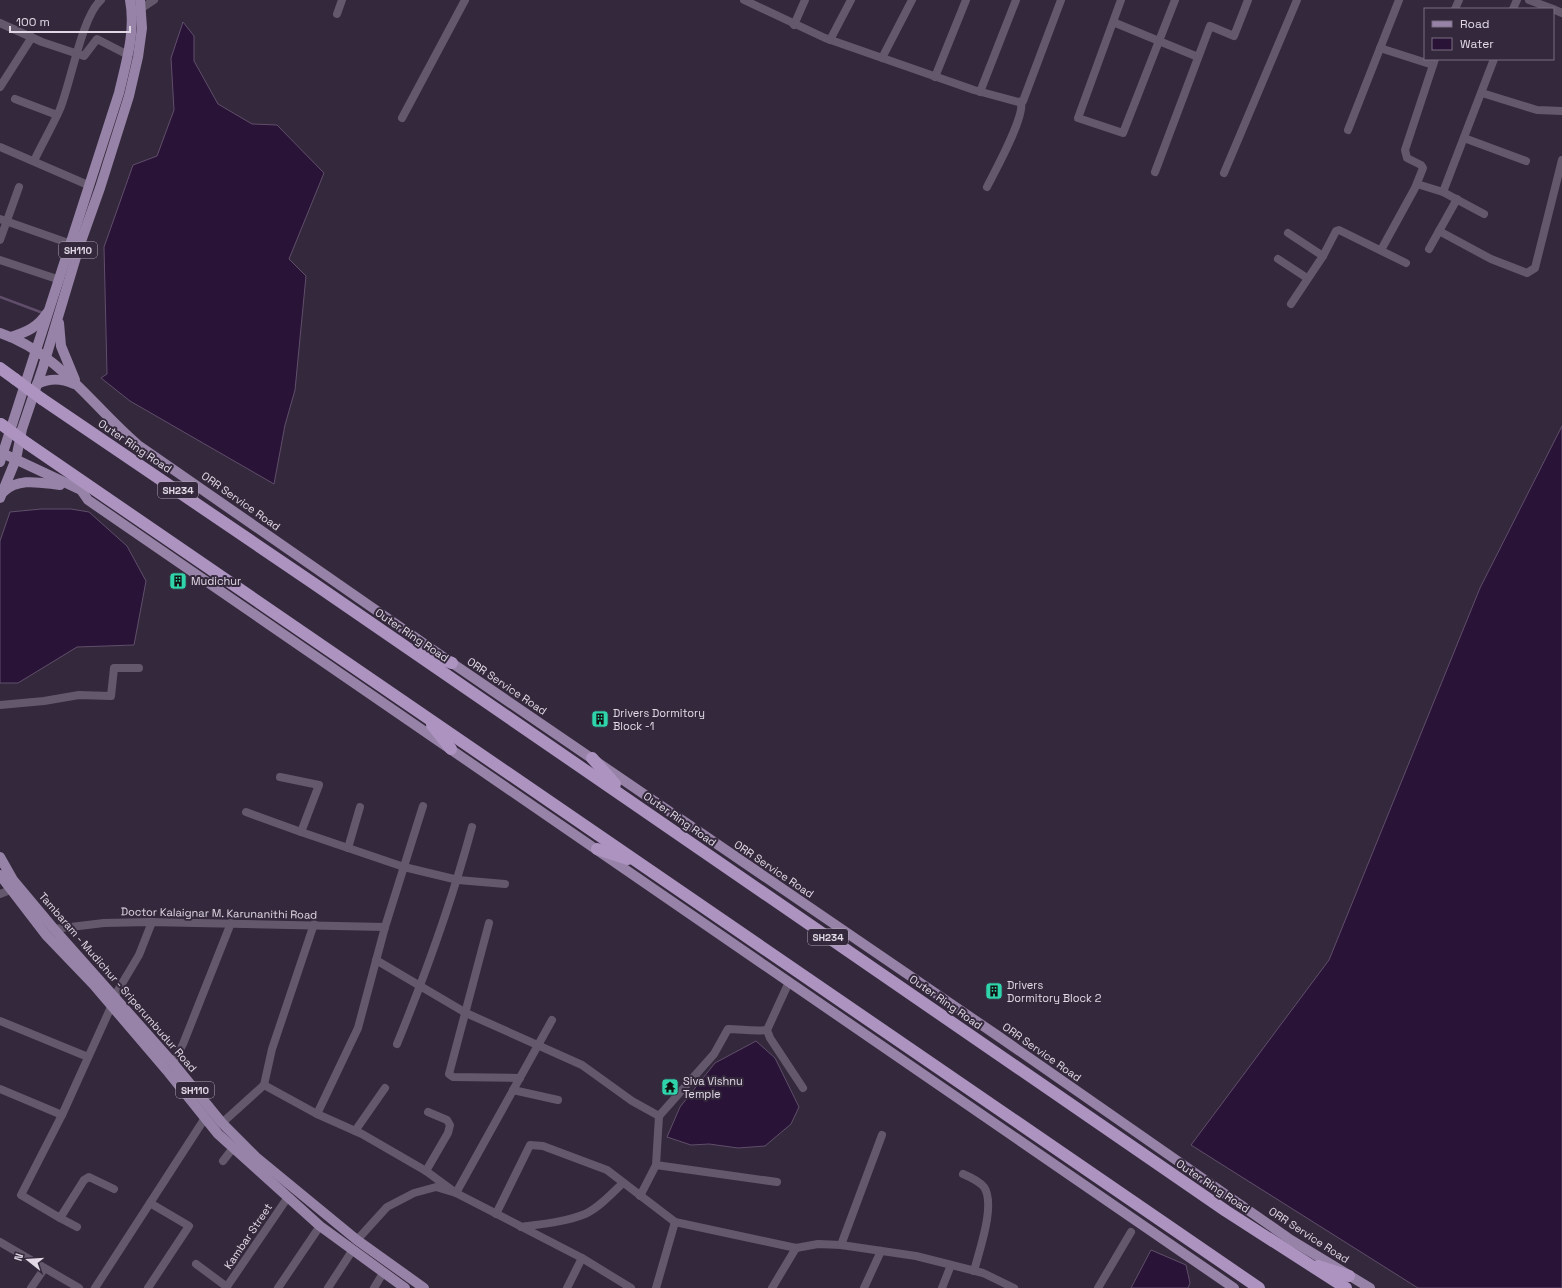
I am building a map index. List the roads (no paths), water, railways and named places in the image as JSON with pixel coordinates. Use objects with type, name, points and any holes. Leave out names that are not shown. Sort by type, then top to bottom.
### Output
[{"type":"highway","name":"Outer Ring Road","points":[[0,368],[42,399],[627,798],[1220,1206],[1302,1261],[1346,1288]]},
{"type":"highway","points":[[0,424],[1259,1288]]},
{"type":"highway","points":[[404,646],[452,663]]},
{"type":"highway","points":[[423,714],[451,749]]},
{"type":"highway","points":[[592,758],[627,798]]},
{"type":"highway","points":[[597,849],[640,864]]},
{"type":"highway","points":[[1302,1261],[1349,1276]]},
{"type":"main road","name":"SH110","points":[[1,496],[16,459],[22,429],[46,358],[60,280],[100,188],[129,96],[138,57],[142,28],[141,4]]},
{"type":"main road","name":"SH110","points":[[1,456],[37,351],[56,308],[74,245],[88,184],[108,131],[128,55],[132,28],[131,5]]},
{"type":"main road","points":[[12,336],[30,330],[56,308]]},
{"type":"main road","points":[[56,308],[61,346],[79,387]]},
{"type":"main road","name":"ORR Service Road","points":[[0,333],[12,336],[46,358],[79,387],[121,431],[138,445],[452,663],[998,1036],[1285,1236],[1370,1288]]},
{"type":"main road","points":[[37,384],[44,381],[60,379],[79,387]]},
{"type":"main road","points":[[1,456],[16,459],[81,490],[88,500],[1234,1288]]},
{"type":"main road","points":[[1,496],[11,485],[26,482],[68,485]]},
{"type":"main road","name":"Tambaram - Mudichur - Sriperumbudur Road","points":[[0,858],[13,880],[50,932],[205,1118],[233,1148],[320,1226],[404,1288]]},
{"type":"main road","name":"Tambaram - Mudichur - Sriperumbudur Road","points":[[0,875],[10,890],[114,996],[173,1063],[222,1123],[256,1157],[357,1240],[424,1288]]},
{"type":"main road","points":[[352,1251],[357,1240]]},
{"type":"street","points":[[34,161],[57,114],[69,83],[88,18],[95,5],[101,0]]},
{"type":"street","points":[[131,5],[154,0]]},
{"type":"street","points":[[337,14],[342,0]]},
{"type":"street","points":[[402,118],[465,0]]},
{"type":"street","points":[[794,25],[805,0]]},
{"type":"street","points":[[830,40],[851,0]]},
{"type":"street","points":[[882,58],[912,0]]},
{"type":"street","points":[[935,77],[966,0]]},
{"type":"street","points":[[980,92],[1016,0]]},
{"type":"street","points":[[987,187],[1017,124],[1022,106],[1021,102],[1023,101],[1061,0]]},
{"type":"street","points":[[1121,0],[1078,118],[1123,133],[1175,0]]},
{"type":"street","points":[[1155,172],[1210,26],[1234,36],[1248,0]]},
{"type":"street","points":[[1224,173],[1297,0]]},
{"type":"street","points":[[1348,130],[1399,0]]},
{"type":"street","points":[[748,1],[794,25],[830,40],[980,92],[1021,102]]},
{"type":"street","points":[[1532,1],[1550,8]]},
{"type":"street","points":[[1113,22],[1198,57]]},
{"type":"street","points":[[0,23],[32,37],[84,56],[97,39],[128,55]]},
{"type":"street","points":[[0,87],[32,37]]},
{"type":"street","points":[[1380,48],[1424,59]]},
{"type":"street","points":[[1443,192],[1494,60]]},
{"type":"street","points":[[1381,250],[1417,184],[1423,168],[1421,165],[1407,158],[1405,150],[1434,62]]},
{"type":"street","points":[[1482,93],[1537,110],[1562,111]]},
{"type":"street","points":[[15,99],[57,114]]},
{"type":"street","points":[[1464,138],[1526,161]]},
{"type":"street","points":[[0,147],[88,184]]},
{"type":"street","points":[[1439,231],[1491,259],[1527,273],[1532,272],[1535,268],[1562,160]]},
{"type":"street","points":[[1417,184],[1443,192],[1484,214]]},
{"type":"street","points":[[0,240],[3,220],[19,187]]},
{"type":"street","points":[[1429,248],[1457,199]]},
{"type":"street","points":[[3,220],[74,245]]},
{"type":"street","points":[[1291,304],[1306,278],[1322,256],[1336,231],[1339,230],[1406,263]]},
{"type":"street","points":[[1288,233],[1322,256]]},
{"type":"street","points":[[1278,259],[1306,278]]},
{"type":"street","points":[[0,260],[60,280]]},
{"type":"street","points":[[0,705],[44,701],[79,694],[111,696],[114,668],[139,668]]},
{"type":"street","points":[[280,777],[319,785],[302,832]]},
{"type":"street","points":[[317,1114],[358,1028],[385,927],[423,806]]},
{"type":"street","points":[[348,848],[360,807]]},
{"type":"street","points":[[246,812],[404,867],[458,880],[505,884]]},
{"type":"street","points":[[397,1044],[420,986],[458,880],[472,827]]},
{"type":"street","points":[[0,894],[10,890]]},
{"type":"street","points":[[114,996],[139,954],[152,922]]},
{"type":"street","name":"Doctor Kalaignar M. Karunanithi Road","points":[[50,932],[104,923],[152,922],[314,924],[385,927]]},
{"type":"street","points":[[173,1063],[183,1044],[231,923]]},
{"type":"street","points":[[489,923],[449,1074],[453,1077],[520,1078]]},
{"type":"street","points":[[222,1123],[264,1085],[272,1049],[314,924]]},
{"type":"street","points":[[376,960],[466,1013],[582,1065],[632,1101],[659,1116]]},
{"type":"street","points":[[789,982],[767,1030],[770,1038],[803,1088]]},
{"type":"street","points":[[77,1227],[21,1195],[62,1115],[111,1007]]},
{"type":"street","points":[[456,1193],[552,1020]]},
{"type":"street","points":[[0,1021],[88,1057]]},
{"type":"street","points":[[640,1196],[656,1165],[659,1116],[714,1054],[728,1029],[746,1029],[755,1031],[767,1030]]},
{"type":"street","points":[[264,1085],[317,1114],[355,1131],[426,1171],[456,1193],[582,1258],[631,1288]]},
{"type":"street","points":[[355,1131],[385,1088]]},
{"type":"street","points":[[0,1089],[62,1115]]},
{"type":"street","points":[[513,1090],[558,1100]]},
{"type":"street","points":[[426,1171],[448,1133],[450,1125],[447,1120],[428,1112]]},
{"type":"street","points":[[95,1288],[205,1118]]},
{"type":"street","points":[[841,1245],[882,1135]]},
{"type":"street","points":[[496,1214],[530,1145],[543,1146],[606,1170],[675,1222],[796,1248],[818,1244],[841,1245],[916,1256],[974,1271],[1004,1286],[1014,1288]]},
{"type":"street","points":[[223,1161],[233,1148]]},
{"type":"street","points":[[656,1165],[777,1182]]},
{"type":"street","points":[[963,1174],[977,1180],[983,1185],[988,1199],[985,1228],[974,1271]]},
{"type":"street","points":[[60,1218],[84,1180],[89,1177],[114,1189]]},
{"type":"street","points":[[521,1227],[585,1214],[604,1200],[623,1182]]},
{"type":"street","points":[[357,1240],[387,1207],[414,1193],[436,1187],[456,1193]]},
{"type":"street","name":"Kambar Street","points":[[227,1287],[288,1197]]},
{"type":"street","points":[[148,1288],[189,1226],[150,1203]]},
{"type":"street","points":[[656,1288],[675,1222]]},
{"type":"street","points":[[278,1288],[320,1226]]},
{"type":"street","points":[[1098,1288],[1131,1232]]},
{"type":"street","points":[[0,1242],[79,1288]]},
{"type":"street","points":[[772,1288],[796,1248]]},
{"type":"street","points":[[328,1288],[352,1251]]},
{"type":"street","points":[[864,1288],[881,1251]]},
{"type":"street","points":[[567,1288],[582,1258]]},
{"type":"street","points":[[196,1264],[227,1287]]},
{"type":"street","points":[[942,1288],[951,1265]]},
{"type":"street","points":[[31,1288],[44,1269]]},
{"type":"street","points":[[374,1288],[383,1273]]},
{"type":"water","points":[[183,22],[194,36],[194,61],[218,104],[252,124],[277,125],[324,173],[289,259],[306,276],[295,390],[285,425],[274,484],[130,401],[101,378],[107,374],[104,247],[133,165],[157,156],[174,110],[171,58]]},
{"type":"water","points":[[1562,426],[1562,1288],[1418,1288],[1191,1145],[1329,960],[1480,588]]},
{"type":"water","points":[[41,509],[71,509],[89,512],[127,546],[146,581],[134,645],[77,647],[18,683],[0,683],[0,541],[10,512]]},
{"type":"water","points":[[756,1041],[775,1058],[799,1107],[791,1124],[765,1146],[738,1148],[709,1144],[691,1145],[667,1137],[680,1107],[715,1063]]},
{"type":"water","points":[[1151,1250],[1186,1265],[1190,1283],[1188,1288],[1131,1288]]},
{"type":"waterway","points":[[0,297],[43,313]]},
{"type":"place","name":"Mudichur","points":[[178,581]]},
{"type":"place","name":"Drivers Dormitory Block -1","points":[[600,719]]},
{"type":"place","name":"Drivers Dormitory Block 2","points":[[994,991]]},
{"type":"place","name":"Siva Vishnu Temple","points":[[670,1087]]}]
